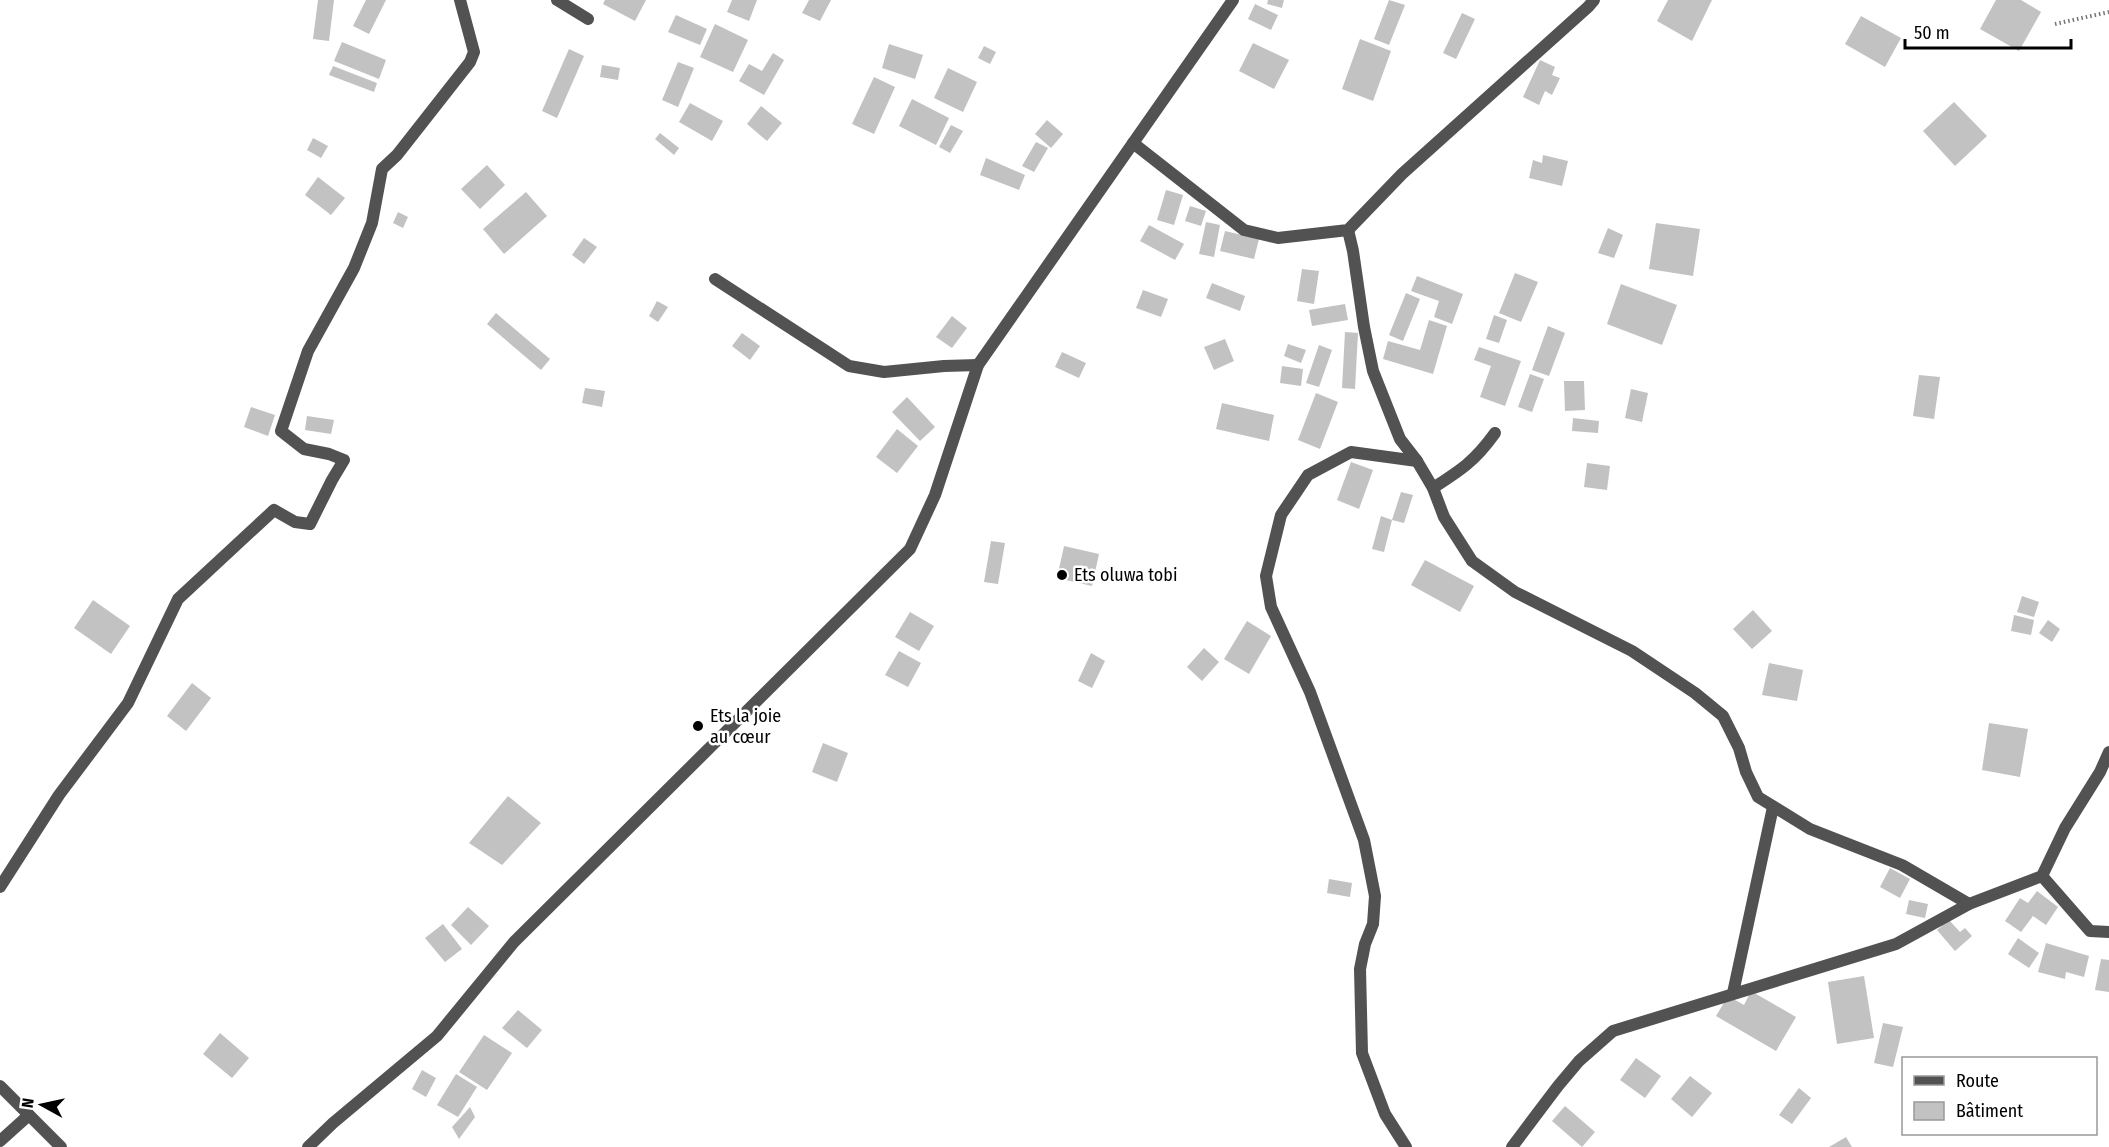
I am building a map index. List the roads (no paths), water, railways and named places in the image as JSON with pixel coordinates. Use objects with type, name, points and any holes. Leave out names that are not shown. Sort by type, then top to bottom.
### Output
[{"type":"street","points":[[0,887],[60,795],[128,703],[178,599],[274,510],[295,522],[310,524],[344,460],[329,453],[304,449],[281,431],[308,351],[354,268],[372,223],[382,169],[397,155],[470,62],[474,52],[460,0]]},
{"type":"street","points":[[557,0],[588,19]]},
{"type":"street","points":[[308,1147],[333,1123],[437,1036],[514,942],[910,549],[935,495],[978,365],[1233,0]]},
{"type":"street","points":[[1133,143],[1244,230],[1278,238],[1348,230],[1402,174],[1594,0]]},
{"type":"street","points":[[1348,230],[1373,371],[1400,438],[1417,460],[1433,488],[1444,517],[1472,561],[1515,592],[1632,651],[1695,693],[1723,716],[1739,748],[1746,772],[1758,797],[1810,830],[1902,865],[1969,904]]},
{"type":"street","points":[[715,279],[849,366],[884,372],[978,365]]},
{"type":"street","points":[[1433,488],[1469,465],[1495,433]]},
{"type":"street","points":[[1406,1147],[1385,1114],[1362,1053],[1360,969],[1365,944],[1373,924],[1375,896],[1364,840],[1310,692],[1271,607],[1266,576],[1281,515],[1308,475],[1352,452],[1417,460]]},
{"type":"street","points":[[1512,1147],[1579,1061],[1613,1031],[1896,944],[1969,904],[2042,876],[2065,828],[2100,772],[2109,752]]},
{"type":"street","points":[[1733,993],[1773,807]]},
{"type":"street","points":[[2042,876],[2090,931],[2109,932]]},
{"type":"street","points":[[0,1086],[61,1147]]},
{"type":"street","points":[[0,1141],[29,1114]]},
{"type":"place","name":"Ets oluwa tobi","points":[[1062,575]]},
{"type":"place","name":"Ets la joie au cœur","points":[[698,726]]}]
